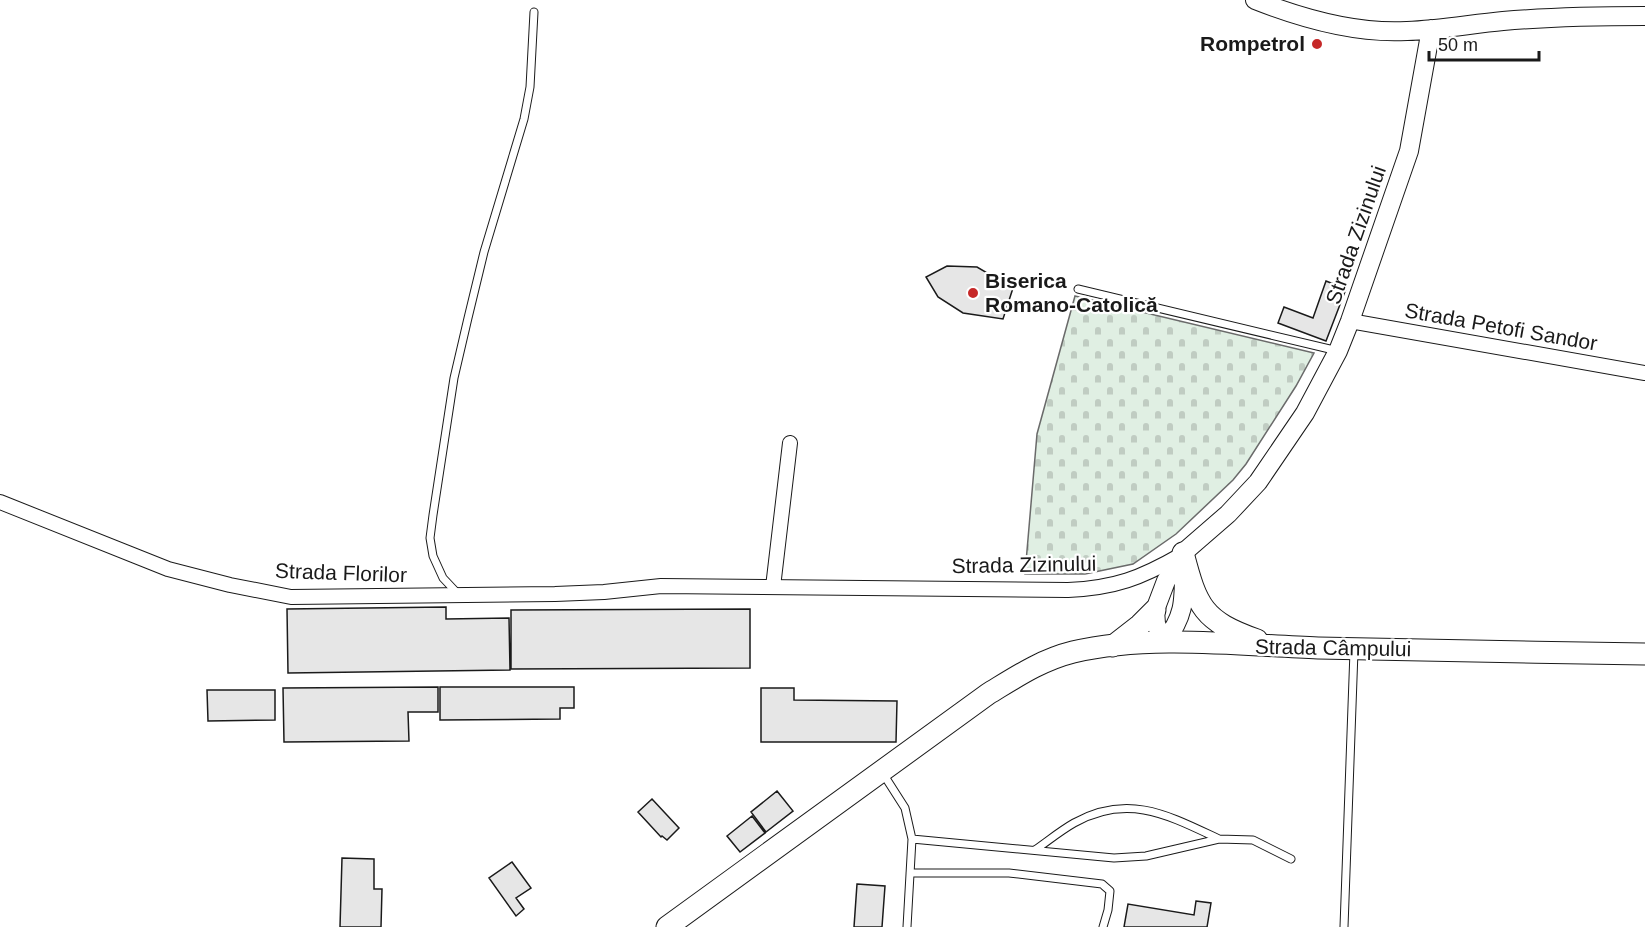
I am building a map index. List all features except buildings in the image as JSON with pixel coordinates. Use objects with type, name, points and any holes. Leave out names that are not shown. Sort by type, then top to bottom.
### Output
[{"type":"main road","points":[[1255,0],[1304,18],[1330,24],[1405,32],[1551,17],[1645,16]]},
{"type":"main road","name":"Strada Zizinului","points":[[1183,554],[1228,514],[1258,482],[1305,413],[1338,351],[1408,151],[1431,29]]},
{"type":"main road","points":[[1164,643],[1156,624],[1155,610],[1163,588],[1183,554]]},
{"type":"main road","points":[[1164,643],[1177,625],[1183,607],[1183,554]]},
{"type":"main road","points":[[1183,554],[1198,602],[1209,616],[1231,631],[1274,646]]},
{"type":"main road","points":[[1113,646],[1155,610]]},
{"type":"main road","name":"Strada Câmpului","points":[[667,927],[988,694],[1026,670],[1066,654],[1113,646],[1164,643],[1645,654]]},
{"type":"street","name":"Strada Petofi Sandor","points":[[1350,321],[1645,373]]},
{"type":"street","points":[[773,587],[790,443]]},
{"type":"street","name":"Strada Florilor","points":[[0,502],[168,569],[240,587],[301,597],[604,592],[661,586]]},
{"type":"street","name":"Strada Zizinului","points":[[661,586],[1100,589],[1130,581],[1183,554]]},
{"type":"lane","points":[[460,596],[443,578],[433,556],[430,538],[454,378],[484,252],[524,119],[530,87],[534,12]]},
{"type":"lane","points":[[1077,289],[1338,351]]},
{"type":"lane","points":[[1344,927],[1354,649]]},
{"type":"lane","points":[[882,771],[905,808],[912,839],[907,927]]},
{"type":"lane","points":[[1035,850],[1074,823],[1107,810],[1136,807],[1174,818],[1219,839]]},
{"type":"lane","points":[[912,839],[1114,858],[1219,839],[1253,840],[1291,859]]},
{"type":"lane","points":[[910,873],[1009,873],[1102,884],[1110,891],[1103,927]]},
{"type":"green space","points":[[1075,296],[1314,353],[1296,386],[1246,464],[1233,480],[1176,534],[1133,564],[1085,574],[1025,574],[1037,434]]},
{"type":"place","name":"Rompetrol","points":[[1317,44]]},
{"type":"place","name":"Biserica Romano-Catolică","points":[[973,293]]}]
